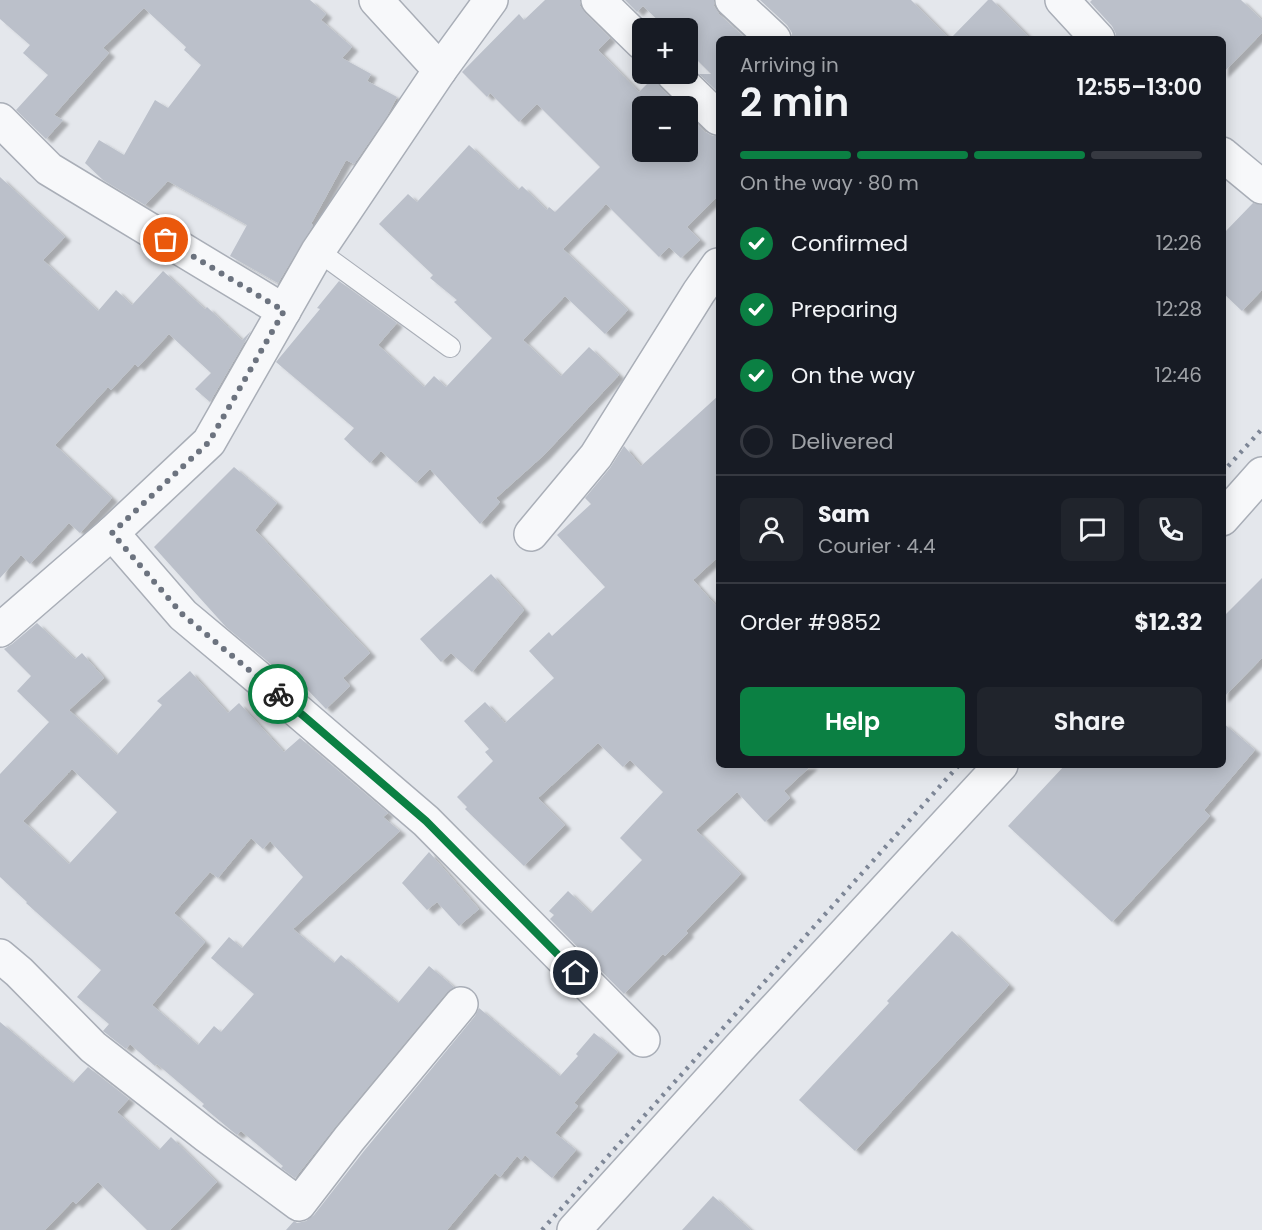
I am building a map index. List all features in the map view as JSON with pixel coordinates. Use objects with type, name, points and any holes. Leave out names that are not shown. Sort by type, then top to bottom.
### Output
[{"type":"street","points":[[376,0],[440,70]]},
{"type":"street","points":[[0,630],[112,533],[209,442],[318,251],[440,70],[491,0]]},
{"type":"street","points":[[598,0],[632,33]]},
{"type":"street","points":[[732,0],[771,36]]},
{"type":"street","points":[[1062,0],[1095,36]]},
{"type":"street","points":[[683,84],[716,116]]},
{"type":"street","points":[[2,127],[49,169],[284,311]]},
{"type":"street","points":[[1226,157],[1262,187]]},
{"type":"street","points":[[531,534],[596,456],[716,268]]},
{"type":"street","points":[[1226,514],[1262,474]]},
{"type":"street","points":[[112,533],[183,615],[426,821],[643,1040]]},
{"type":"street","points":[[574,1230],[998,768]]},
{"type":"street","points":[[0,956],[19,972],[93,1047],[299,1204],[349,1139],[461,1004]]},
{"type":"lane","points":[[318,251],[450,347]]},
{"type":"building","points":[[0,0],[310,0],[326,14],[321,20],[352,47],[342,58],[371,74],[367,81],[397,97],[387,116],[354,164],[346,160],[311,224],[313,225],[278,283],[230,256],[247,225],[168,181],[145,205],[103,180],[85,163],[99,140],[124,155],[155,100],[168,108],[201,65],[184,50],[186,47],[144,8],[103,48],[109,53],[54,115],[63,120],[46,139],[16,110],[48,75],[23,53],[30,45],[0,19]]},
{"type":"building","points":[[545,0],[580,0],[580,6],[585,13],[610,38],[598,50],[639,92],[647,84],[658,84],[669,96],[632,96],[632,162],[698,162],[698,125],[705,132],[716,136],[716,198],[687,227],[700,240],[681,258],[669,247],[659,257],[606,204],[563,249],[628,310],[605,334],[565,296],[523,340],[561,376],[589,347],[619,375],[544,455],[496,498],[500,502],[480,524],[430,469],[416,483],[381,451],[370,463],[344,439],[354,428],[276,362],[320,309],[317,308],[339,281],[397,323],[378,345],[424,387],[434,376],[446,387],[492,338],[454,302],[457,300],[430,278],[433,275],[379,224],[408,194],[417,202],[469,145],[518,190],[522,186],[547,210],[549,207],[555,212],[600,167],[537,104],[519,122],[490,93],[487,97],[462,72],[519,14],[524,20]]},
{"type":"building","points":[[625,0],[714,0],[714,6],[719,14],[743,36],[716,36],[716,90],[699,74],[711,74],[698,61],[698,18],[656,18],[643,6],[637,12]]},
{"type":"building","points":[[760,0],[911,0],[947,36],[792,36],[787,25]]},
{"type":"building","points":[[988,0],[992,0],[1028,36],[953,36]]},
{"type":"building","points":[[1092,0],[1241,0],[1262,20],[1262,33],[1226,70],[1226,36],[1116,36],[1112,26],[1090,2]]},
{"type":"building","points":[[0,177],[65,237],[43,260],[98,311],[116,290],[132,305],[163,271],[205,309],[207,307],[242,340],[251,331],[210,402],[195,389],[211,373],[169,334],[138,367],[135,364],[111,390],[108,387],[55,445],[112,498],[80,533],[69,523],[30,564],[21,555],[0,578]]},
{"type":"building","points":[[1253,203],[1262,205],[1262,290],[1242,311],[1226,296],[1226,231]]},
{"type":"building","points":[[716,398],[716,559],[693,580],[716,606],[716,768],[809,768],[784,791],[790,798],[765,822],[737,792],[696,830],[741,874],[686,931],[688,933],[665,956],[663,954],[624,994],[550,919],[554,915],[549,911],[568,891],[591,913],[642,860],[620,838],[663,792],[630,760],[623,767],[598,743],[538,798],[565,825],[524,866],[465,809],[467,807],[457,797],[493,761],[485,752],[489,749],[464,721],[485,702],[505,723],[554,678],[529,651],[549,632],[552,636],[605,587],[557,535],[591,504],[585,498],[610,468],[624,446],[641,466]]},
{"type":"building","points":[[234,467],[277,503],[255,530],[370,653],[343,678],[350,686],[326,709],[284,665],[278,670],[226,627],[154,547]]},
{"type":"building","points":[[491,574],[524,610],[472,672],[451,653],[441,662],[420,639]]},
{"type":"building","points":[[1262,578],[1262,658],[1226,695],[1226,614]]},
{"type":"building","points":[[37,623],[75,659],[82,653],[104,678],[69,710],[117,755],[162,705],[157,701],[190,671],[228,713],[239,703],[284,752],[300,738],[388,813],[383,817],[400,831],[293,929],[334,963],[341,955],[398,1003],[429,966],[454,987],[447,992],[295,1178],[241,1131],[237,1135],[232,1131],[157,1064],[155,1066],[130,1044],[126,1049],[103,1031],[109,1024],[77,997],[101,970],[0,877],[0,774],[49,722],[17,691],[31,676],[4,649]],"holes":[[[72,769],[117,812],[69,864],[23,821]],[[251,838],[263,849],[270,841],[303,877],[242,948],[229,937],[211,958],[254,994],[221,1032],[214,1026],[198,1045],[152,1005],[205,942],[174,913],[210,872],[218,878]]]},
{"type":"building","points":[[1226,725],[1255,750],[1204,810],[1210,816],[1112,922],[1008,826],[1062,768],[1226,768]]},
{"type":"building","points":[[429,852],[479,909],[459,926],[437,902],[427,910],[402,883]]},
{"type":"building","points":[[952,931],[1009,985],[855,1151],[799,1100]]},
{"type":"building","points":[[479,1008],[560,1076],[594,1033],[618,1052],[574,1103],[578,1106],[555,1133],[576,1150],[552,1178],[525,1155],[521,1160],[517,1156],[500,1177],[495,1173],[447,1230],[286,1230],[294,1221],[297,1223],[306,1221],[314,1215],[475,1016]]},
{"type":"building","points":[[0,1022],[73,1083],[88,1067],[129,1099],[117,1112],[159,1150],[171,1137],[217,1182],[170,1230],[147,1230],[98,1182],[76,1204],[73,1201],[45,1230],[0,1230]]},
{"type":"building","points":[[713,1196],[751,1230],[682,1230]]},
{"type":"railway","points":[[1226,469],[1262,429]]},
{"type":"railway","points":[[542,1230],[956,768]]},
{"type":"way so far","points":[[166,240],[284,311],[209,442],[112,533],[183,615],[278,694]]},
{"type":"route","points":[[278,694],[426,821],[576,973]]}]
